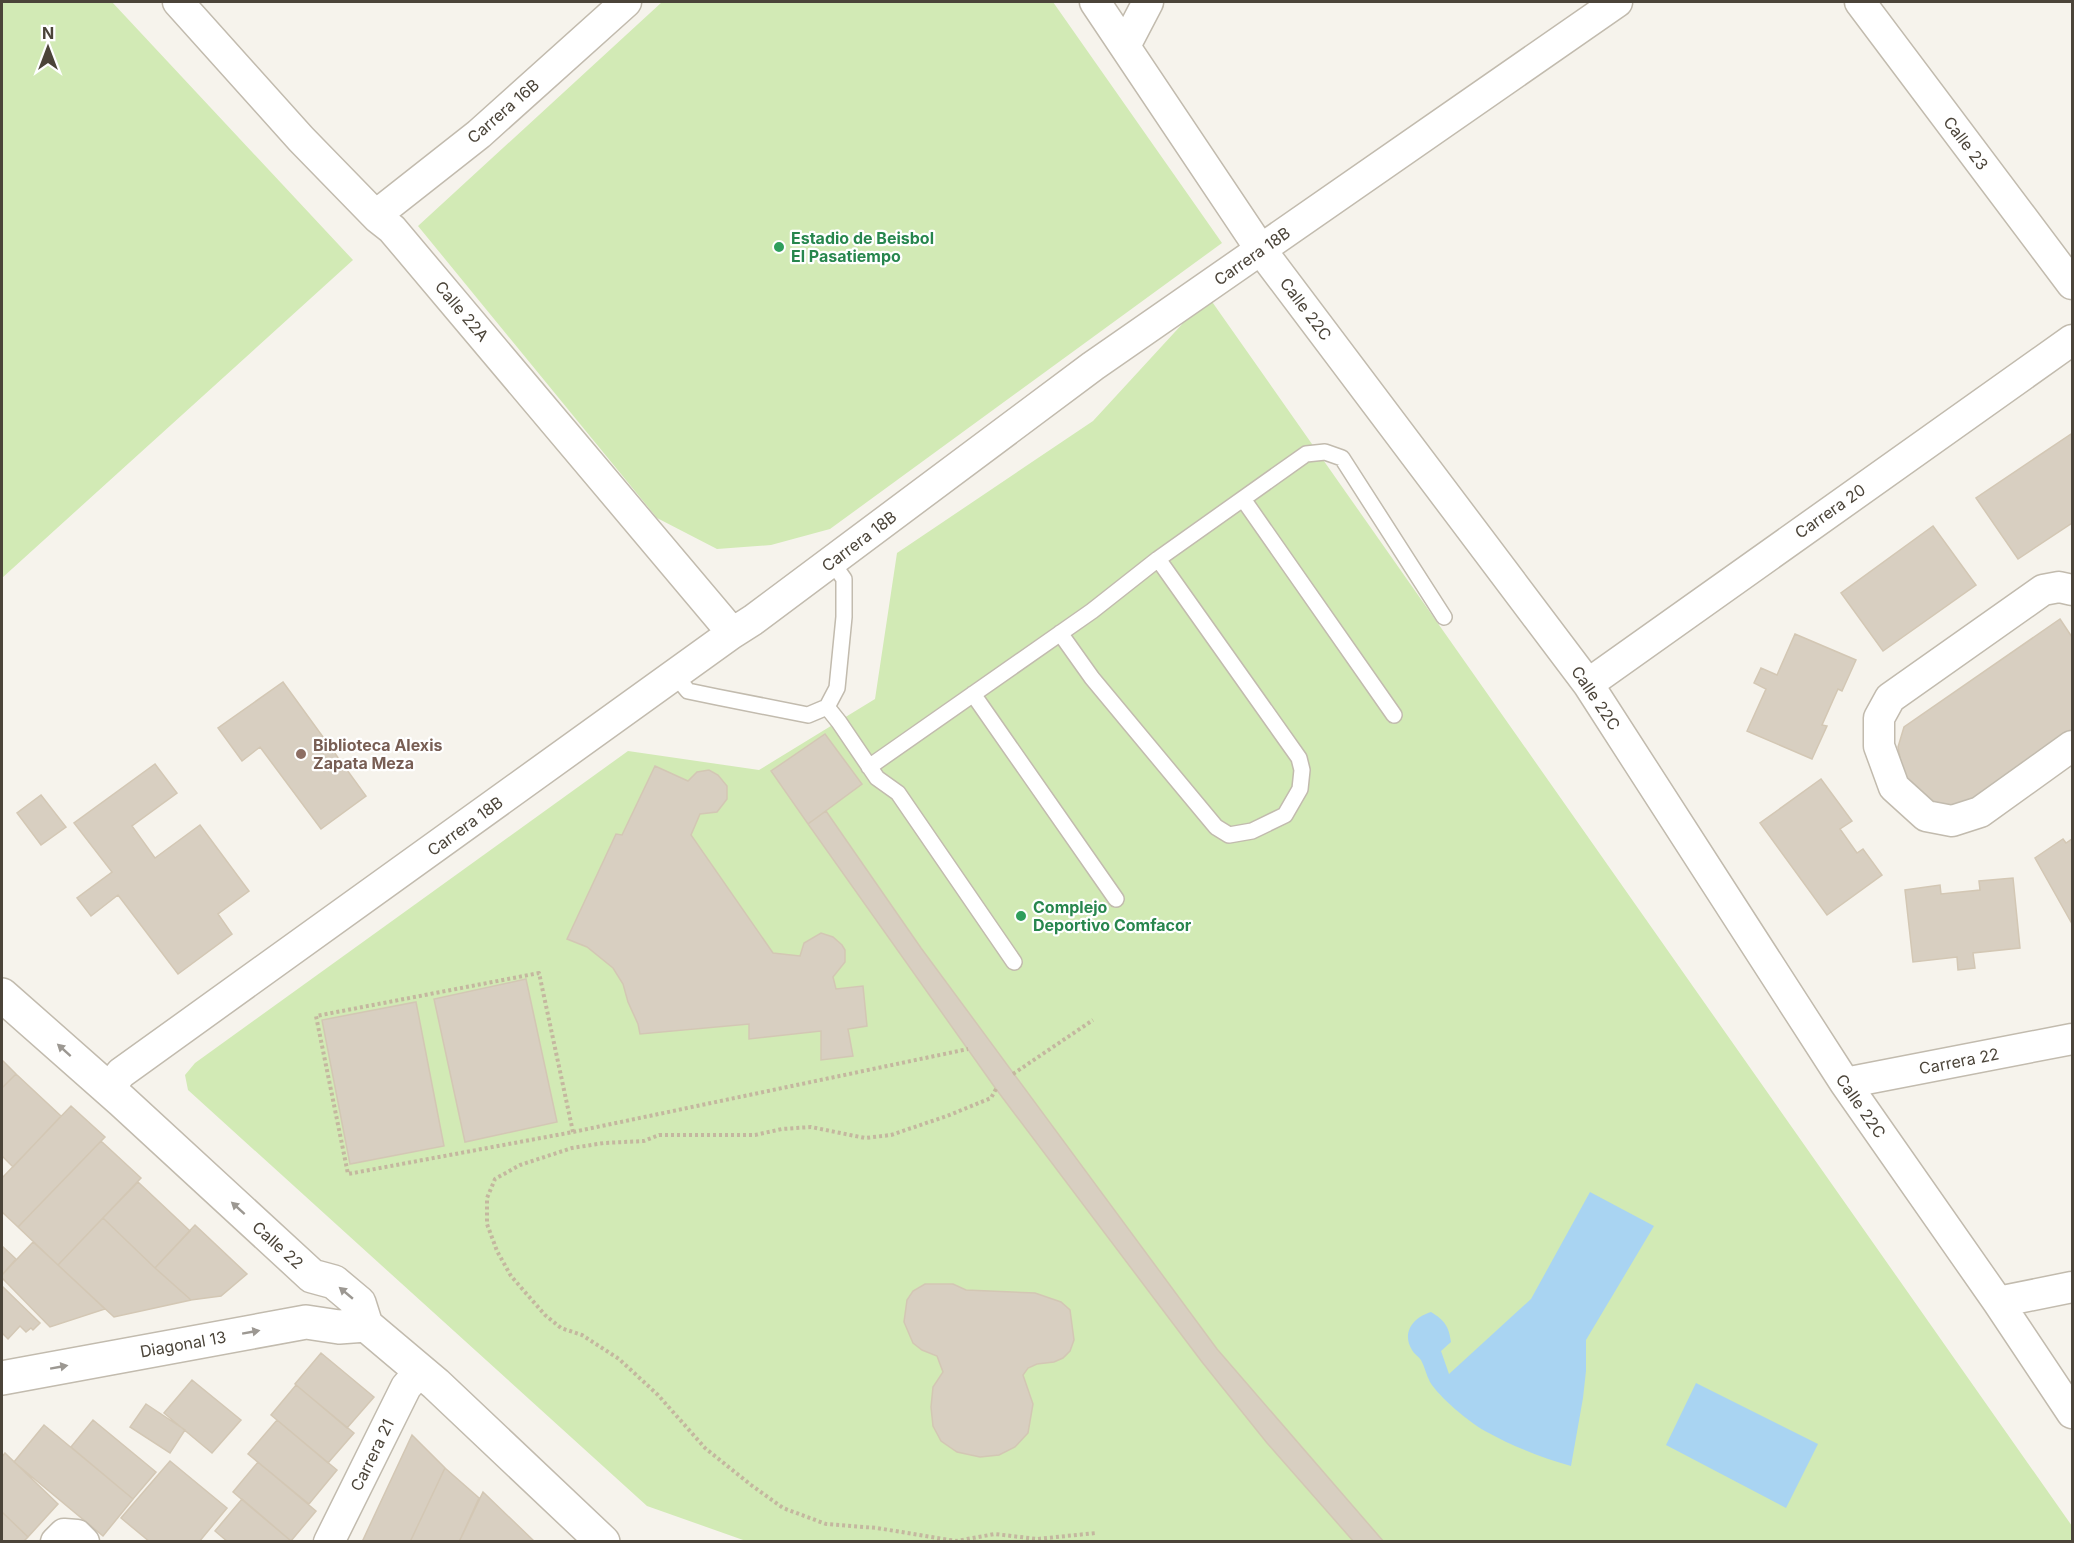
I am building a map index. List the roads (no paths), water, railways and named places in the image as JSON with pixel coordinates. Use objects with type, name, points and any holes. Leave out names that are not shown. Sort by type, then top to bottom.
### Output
[{"type":"street","name":"Calle 22A","points":[[178,2],[301,139],[378,218],[392,229],[731,634]]},
{"type":"street","name":"Carrera 16B","points":[[378,218],[385,208],[479,134],[626,2]]},
{"type":"street","name":"Calle 22C","points":[[1095,2],[1261,250],[1588,684],[1845,1083],[2073,1413]]},
{"type":"street","points":[[1125,46],[1148,2]]},
{"type":"street","name":"Carrera 18B","points":[[108,1089],[130,1066],[753,620],[1093,366],[1617,2]]},
{"type":"street","name":"Calle 23","points":[[1860,2],[2073,284]]},
{"type":"street","name":"Carrera 20","points":[[1588,684],[2073,340]]},
{"type":"street","points":[[2073,590],[2059,587],[2043,590],[1890,698],[1879,718],[1879,746],[1894,787],[1926,816],[1952,821],[1980,812],[2073,746]]},
{"type":"street","name":"Calle 22","points":[[2,994],[312,1276],[334,1282],[358,1303],[366,1325],[420,1371],[603,1542]]},
{"type":"street","name":"Carrera 22","points":[[1845,1083],[2073,1039]]},
{"type":"street","points":[[306,1322],[312,1276]]},
{"type":"street","points":[[1998,1302],[2073,1287]]},
{"type":"street","name":"Diagonal 13","points":[[2,1378],[306,1322],[339,1327],[366,1325]]},
{"type":"street","name":"Carrera 21","points":[[329,1542],[406,1387],[420,1371]]},
{"type":"street","points":[[56,1542],[64,1534],[77,1535],[84,1542]]},
{"type":"lane","points":[[870,767],[1060,633],[1158,559],[1306,453],[1325,452],[1342,458],[1444,617]]},
{"type":"lane","points":[[1243,499],[1394,716]]},
{"type":"lane","points":[[1060,633],[1092,678],[1216,827],[1229,835],[1252,831],[1285,815],[1300,789],[1302,771],[1299,758],[1158,559]]},
{"type":"lane","points":[[675,675],[688,691],[807,715],[827,707],[837,688],[844,617],[844,579],[832,562]]},
{"type":"lane","points":[[973,694],[1116,899]]},
{"type":"lane","points":[[827,707],[877,778],[898,793],[1014,962]]},
{"type":"water","points":[[1590,1192],[1654,1226],[1586,1340],[1583,1398],[1571,1466],[1506,1442],[1463,1416],[1440,1395],[1430,1382],[1421,1360],[1412,1350],[1408,1337],[1411,1326],[1425,1314],[1431,1312],[1439,1318],[1445,1324],[1450,1336],[1451,1342],[1441,1351],[1449,1374],[1531,1299]]},
{"type":"water","points":[[1696,1383],[1818,1444],[1786,1508],[1666,1445]]},
{"type":"place","name":"Estadio de Beisbol El Pasatiempo","points":[[779,247]]},
{"type":"place","name":"Biblioteca Alexis Zapata Meza","points":[[301,754]]},
{"type":"place","name":"Complejo Deportivo Comfacor","points":[[1021,916]]}]
